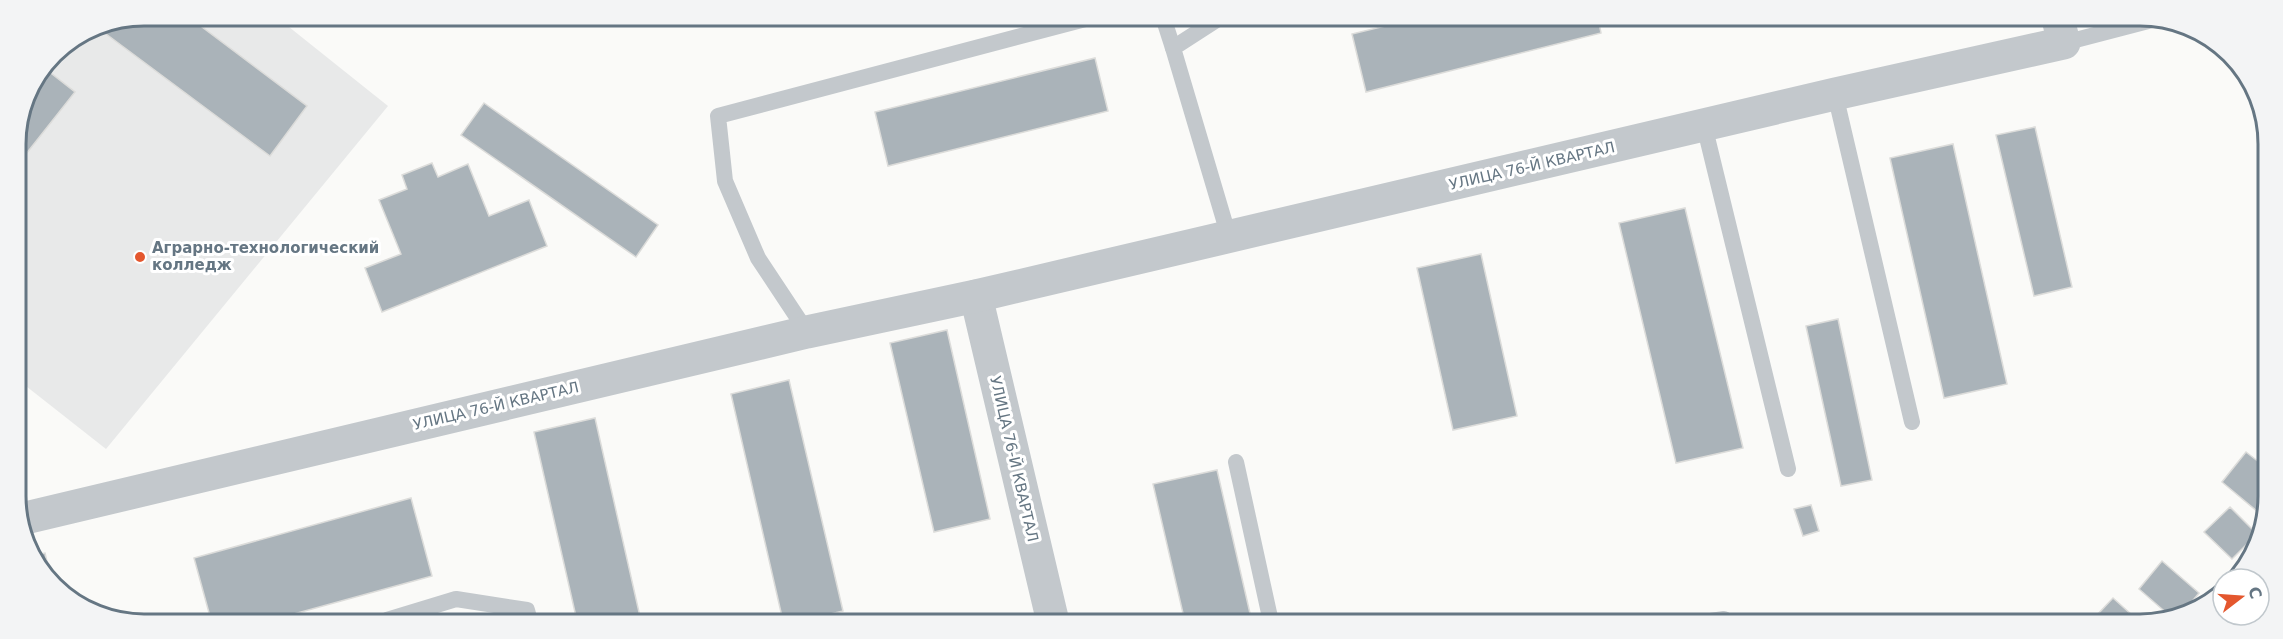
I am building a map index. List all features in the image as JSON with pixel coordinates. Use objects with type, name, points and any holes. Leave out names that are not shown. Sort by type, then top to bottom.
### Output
[{"type":"street","name":"УЛИЦА 76-Й КВАРТАЛ","points":[[28,517],[807,332],[976,296],[1835,94],[2061,31]]},
{"type":"street","name":"УЛИЦА 76-Й КВАРТАЛ","points":[[976,296],[1051,614]]},
{"type":"lane","points":[[807,332],[758,258],[725,180],[718,116],[1059,26]]},
{"type":"lane","points":[[1166,26],[1229,237]]},
{"type":"lane","points":[[1173,48],[1207,26]]},
{"type":"lane","points":[[2061,31],[2101,26]]},
{"type":"lane","points":[[1835,94],[1912,422]]},
{"type":"lane","points":[[1704,125],[1788,469]]},
{"type":"lane","points":[[1236,462],[1269,613]]},
{"type":"lane","points":[[407,614],[456,599],[527,610],[528,614]]},
{"type":"shaded area","name":"Аграрно-технологический колледж","points":[[143,26],[288,26],[388,106],[106,449],[26,386],[26,135],[34,98],[41,84],[60,60],[84,41],[105,32]]},
{"type":"building","points":[[143,26],[201,26],[307,106],[270,156],[104,32]]},
{"type":"building","points":[[1385,26],[1600,26],[1601,33],[1366,92],[1352,34]]},
{"type":"building","points":[[1095,58],[1108,111],[888,166],[875,112]]},
{"type":"building","points":[[50,72],[75,92],[26,154],[27,128],[34,98]]},
{"type":"building","points":[[484,103],[658,225],[636,257],[461,135]]},
{"type":"building","points":[[2035,127],[2072,287],[2034,296],[1996,135]]},
{"type":"building","points":[[1953,144],[2007,384],[1944,398],[1890,158]]},
{"type":"building","points":[[432,163],[438,177],[468,164],[489,216],[529,200],[547,246],[382,312],[365,268],[401,254],[379,200],[407,189],[402,175]]},
{"type":"building","points":[[1685,208],[1743,448],[1676,463],[1619,223]]},
{"type":"building","points":[[1481,254],[1517,416],[1453,430],[1417,268]]},
{"type":"building","points":[[1838,319],[1872,480],[1841,486],[1806,326]]},
{"type":"building","points":[[947,330],[990,519],[934,532],[890,343]]},
{"type":"building","points":[[789,380],[843,611],[832,614],[781,614],[731,394]]},
{"type":"building","points":[[595,418],[639,614],[575,614],[534,432]]},
{"type":"building","points":[[2246,452],[2258,461],[2256,510],[2222,482]]},
{"type":"building","points":[[1217,470],[1250,613],[1183,613],[1153,484]]},
{"type":"building","points":[[411,498],[432,576],[294,614],[209,614],[194,558]]},
{"type":"building","points":[[1811,505],[1819,531],[1803,536],[1794,509]]},
{"type":"building","points":[[2230,507],[2252,529],[2248,543],[2232,559],[2204,532]]},
{"type":"building","points":[[45,553],[47,564],[45,561],[41,554]]},
{"type":"building","points":[[2162,561],[2199,593],[2192,602],[2185,605],[2163,610],[2139,589]]},
{"type":"building","points":[[2113,598],[2130,613],[2099,613]]},
{"type":"place","name":"Аграрно-технологический колледж","points":[[140,257]]}]
